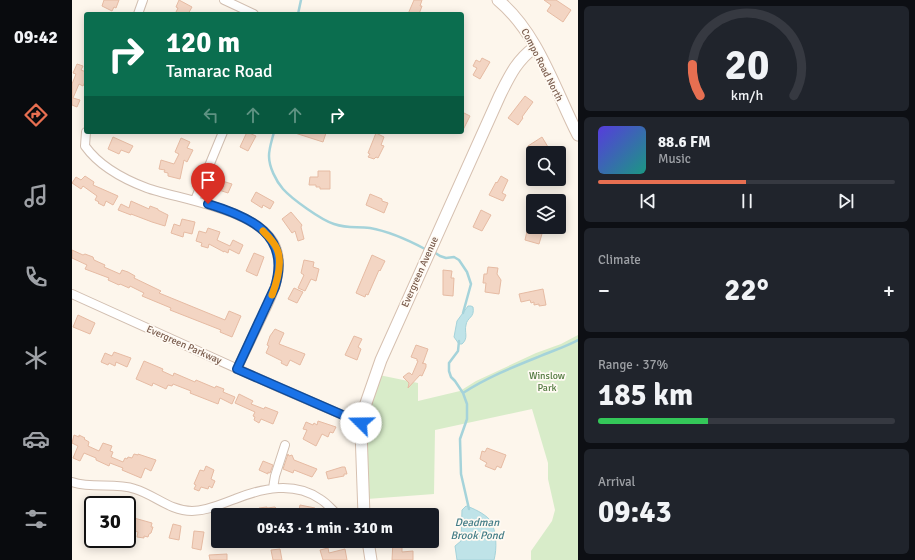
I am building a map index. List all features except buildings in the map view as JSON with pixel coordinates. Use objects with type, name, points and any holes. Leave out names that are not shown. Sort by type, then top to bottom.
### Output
[{"type":"main road","name":"Compo Road North","points":[[498,0],[518,20],[535,47],[578,135]]},
{"type":"main road","name":"Evergreen Avenue","points":[[364,508],[361,463],[361,423],[381,360],[495,105],[518,62],[527,52],[535,47]]},
{"type":"main road","points":[[369,548],[371,560]]},
{"type":"street","points":[[139,12],[143,0]]},
{"type":"street","points":[[224,0],[250,12]]},
{"type":"street","points":[[86,134],[85,146],[93,157],[111,171],[147,188],[222,208],[259,226],[270,238],[277,250],[279,261],[277,280],[237,369]]},
{"type":"street","points":[[195,200],[222,134]]},
{"type":"street","name":"Evergreen Parkway","points":[[72,294],[237,369],[361,423]]},
{"type":"street","points":[[273,488],[275,476],[285,445]]},
{"type":"street","points":[[72,482],[135,488],[172,507],[192,511],[205,509],[241,496],[273,488],[291,488],[308,492],[320,498],[331,508]]},
{"type":"green space","name":"Winslow Park","points":[[578,335],[578,560],[531,560],[531,551],[552,521],[555,510],[548,479],[548,463],[532,409],[435,430],[434,494],[367,499],[365,422],[379,375],[418,383],[418,401],[460,391],[476,381],[536,353],[561,344]]},
{"type":"water","points":[[468,306],[473,307],[473,313],[467,322],[464,342],[459,344],[454,337],[457,321]]},
{"type":"water","name":"Deadman Brook Pond","points":[[466,506],[490,520],[494,529],[496,540],[494,560],[457,560],[455,546],[461,541],[462,510]]},
{"type":"waterway","points":[[298,12],[301,0]]},
{"type":"waterway","points":[[274,134],[269,160],[275,178],[283,189],[300,203],[328,222],[344,226],[377,229],[425,249]]},
{"type":"waterway","points":[[434,252],[446,258],[454,257],[459,260],[467,272],[471,284],[463,313]]},
{"type":"waterway","points":[[463,393],[500,373],[578,340]]},
{"type":"waterway","points":[[459,341],[458,351],[449,363],[449,371],[451,377],[463,393],[467,404],[467,419],[460,439],[461,474],[469,509]]},
{"type":"slow traffic","points":[[263,231],[270,238],[277,250],[279,261],[277,280],[272,295]]},
{"type":"route","points":[[208,204],[243,217],[259,226],[270,238],[277,250],[279,261],[277,280],[269,303],[237,369],[312,403],[361,423]]}]
